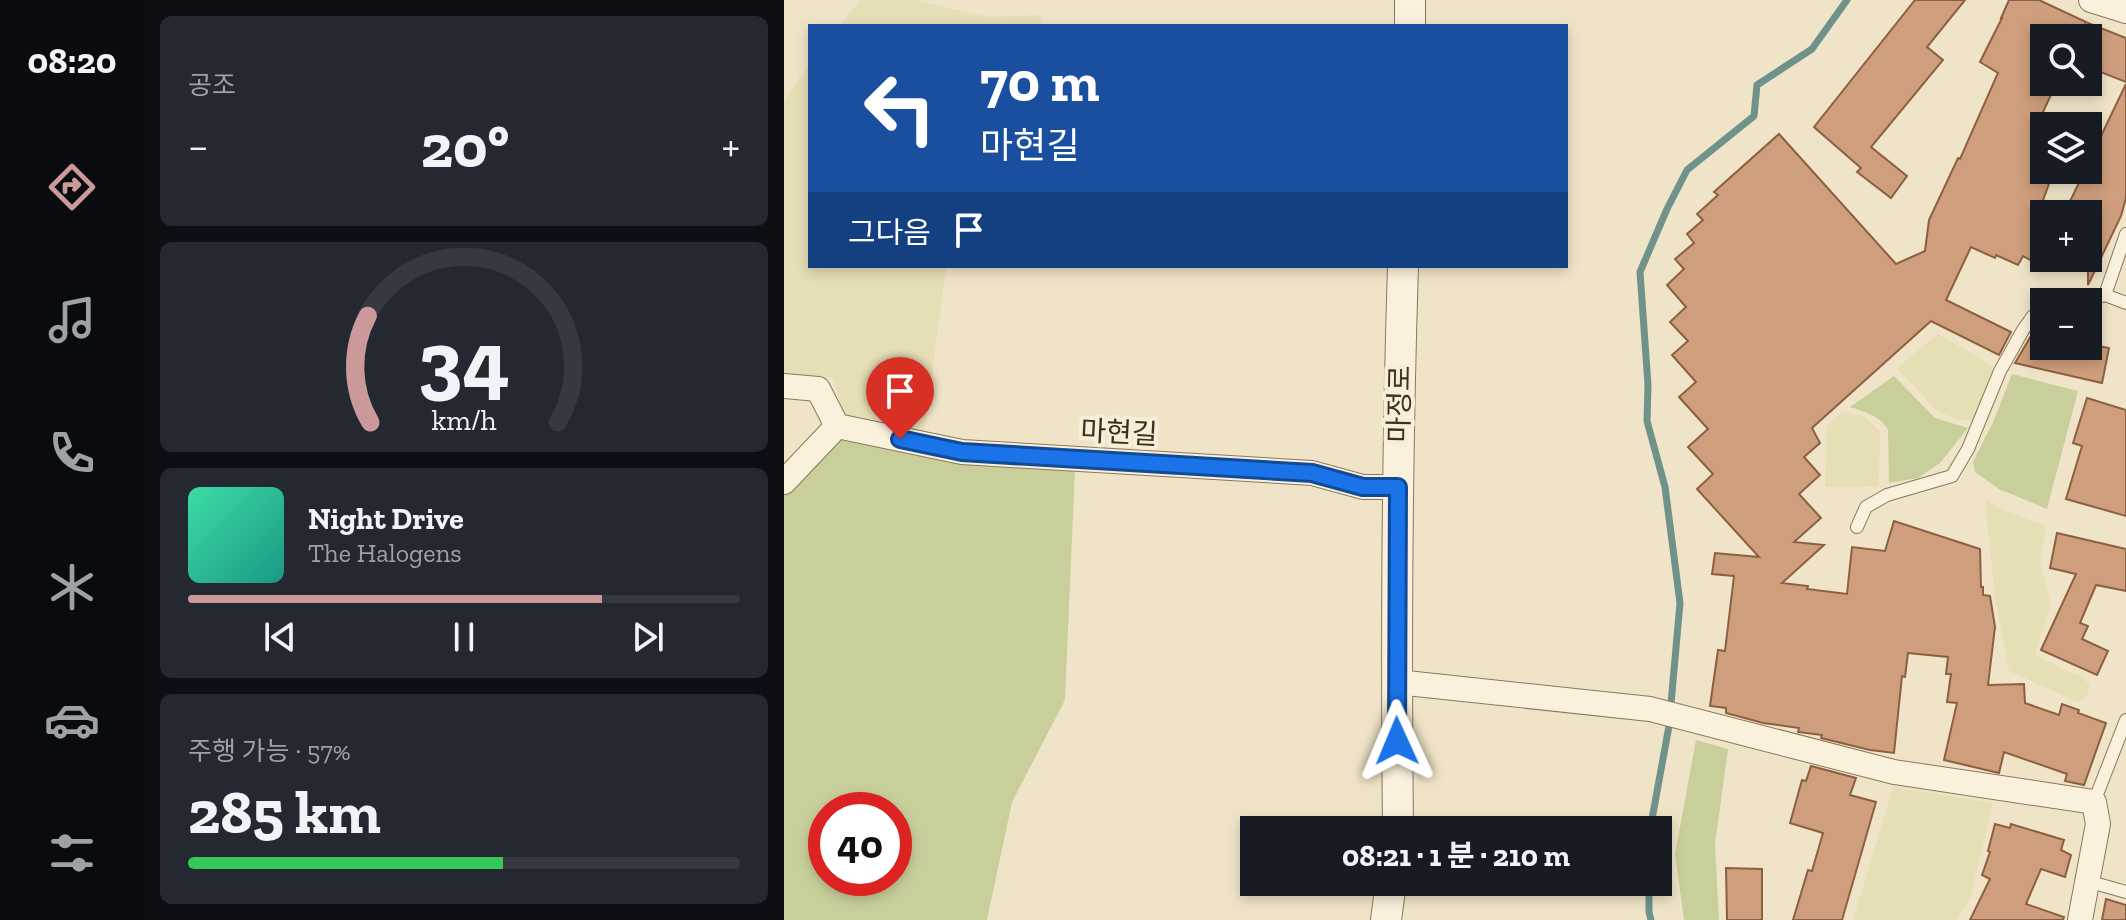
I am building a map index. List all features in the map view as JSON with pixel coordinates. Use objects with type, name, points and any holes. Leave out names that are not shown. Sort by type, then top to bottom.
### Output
[{"type":"street","points":[[1410,0],[1410,24]]},
{"type":"street","points":[[2091,0],[2126,11]]},
{"type":"street","name":"마정로","points":[[1398,816],[1398,487],[1403,268]]},
{"type":"street","points":[[784,386],[818,389],[837,426],[784,482]]},
{"type":"street","name":"마현길","points":[[837,426],[962,452],[1312,473],[1363,487],[1398,487]]},
{"type":"street","points":[[1397,682],[1650,709],[1894,772],[2094,802],[2098,824],[2080,920]]},
{"type":"street","points":[[1386,920],[1389,896]]},
{"type":"lane","points":[[2105,295],[2126,234]]},
{"type":"lane","points":[[2102,296],[2126,303]]},
{"type":"lane","points":[[1857,527],[1866,507],[1887,495],[1952,476],[1968,449],[2000,371],[2030,320]]},
{"type":"lane","points":[[2094,802],[2126,720]]},
{"type":"lane","points":[[2087,881],[2126,892]]},
{"type":"shaded area","points":[[860,0],[915,0],[987,17],[1041,15],[1040,24],[842,24]]},
{"type":"shaded area","points":[[808,66],[808,268],[946,268],[924,436],[845,419],[833,378],[784,373],[784,102]]},
{"type":"shaded area","points":[[1938,334],[1993,366],[1974,421],[1956,419],[1937,411],[1897,368]]},
{"type":"shaded area","points":[[1843,412],[1864,416],[1880,431],[1879,486],[1825,487],[1827,426]]},
{"type":"shaded area","points":[[1985,499],[1998,508],[2046,526],[2040,562],[2051,604],[2035,655],[2085,679],[2090,687],[2085,699],[2078,702],[2009,671],[1995,598]]},
{"type":"shaded area","points":[[1893,787],[1993,803],[1971,895],[1957,920],[1853,920]]},
{"type":"green space","points":[[2012,374],[2078,391],[2047,509],[1999,489],[1975,472],[1973,462]]},
{"type":"green space","points":[[1894,376],[1935,418],[1968,428],[1940,463],[1918,478],[1889,483],[1888,430],[1877,418],[1850,407]]},
{"type":"green space","points":[[837,426],[979,466],[1075,469],[1065,700],[1012,802],[987,920],[784,920],[784,494]]},
{"type":"green space","points":[[1696,740],[1728,749],[1715,844],[1719,920],[1684,920],[1675,854]]},
{"type":"building","points":[[1915,0],[1965,0],[1927,47],[1943,60],[1871,147],[1907,176],[1891,198],[1857,172],[1861,168],[1814,127]]},
{"type":"building","points":[[2009,0],[2039,0],[2086,22],[2030,24],[2030,96],[2051,96],[2043,112],[2030,112],[2030,184],[2049,184],[2043,200],[2030,200],[2030,260],[2023,256],[2018,265],[1971,247],[1946,300],[2011,332],[1999,355],[1931,321],[1812,428],[1820,443],[1804,457],[1820,475],[1799,494],[1821,518],[1794,542],[1824,545],[1782,583],[1847,594],[1852,547],[1885,551],[1894,521],[1980,549],[1981,587],[1983,595],[1990,596],[1995,627],[1988,685],[2024,684],[2025,703],[2059,715],[2062,704],[2106,723],[2084,785],[2065,781],[2067,774],[2004,752],[1999,773],[1944,760],[1957,703],[1947,702],[1951,674],[1946,674],[1948,657],[1908,653],[1905,677],[1902,676],[1894,753],[1821,738],[1822,735],[1798,732],[1799,728],[1763,723],[1726,713],[1726,708],[1710,706],[1718,650],[1725,651],[1734,576],[1712,574],[1715,553],[1759,557],[1697,489],[1713,474],[1688,447],[1708,429],[1679,397],[1696,382],[1672,355],[1688,341],[1670,322],[1686,307],[1667,285],[1684,269],[1675,259],[1694,243],[1687,234],[1703,220],[1697,214],[1718,195],[1714,192],[1779,134],[1896,264],[1925,251],[1929,220],[1998,73],[1980,62]]},
{"type":"building","points":[[2102,29],[2126,38],[2126,82],[2102,73]]},
{"type":"building","points":[[2126,84],[2126,198],[2102,256],[2102,200],[2071,200],[2078,184],[2102,184],[2102,134]]},
{"type":"building","points":[[2088,272],[2094,272],[2088,285]]},
{"type":"building","points":[[2030,338],[2030,360],[2102,360],[2102,347],[2109,348],[2102,383],[2015,363]]},
{"type":"building","points":[[2087,398],[2126,410],[2126,516],[2066,499],[2082,446],[2073,443]]},
{"type":"building","points":[[2057,533],[2126,549],[2126,591],[2096,585],[2080,623],[2088,626],[2082,639],[2108,651],[2097,675],[2041,650],[2076,574],[2050,568]]},
{"type":"building","points":[[1811,766],[1856,778],[1850,795],[1876,802],[1842,920],[1793,920],[1823,833],[1790,823],[1802,780],[1806,781]]},
{"type":"building","points":[[1995,824],[2010,828],[2011,824],[2064,840],[2061,850],[2071,855],[2065,877],[2041,869],[2026,904],[2064,917],[2063,920],[1970,920],[1990,879],[1982,875]]},
{"type":"building","points":[[1726,868],[1762,869],[1762,920],[1727,920]]},
{"type":"building","points":[[2106,899],[2126,905],[2126,920],[2102,920]]},
{"type":"waterway","points":[[1653,816],[1669,726],[1680,603],[1665,487],[1647,421],[1648,385],[1640,272],[1687,170],[1754,116],[1757,85],[1812,49],[1847,0]]},
{"type":"waterway","points":[[1649,896],[1651,920]]},
{"type":"route","points":[[900,439],[962,452],[1312,473],[1363,487],[1398,487],[1397,741]]}]
